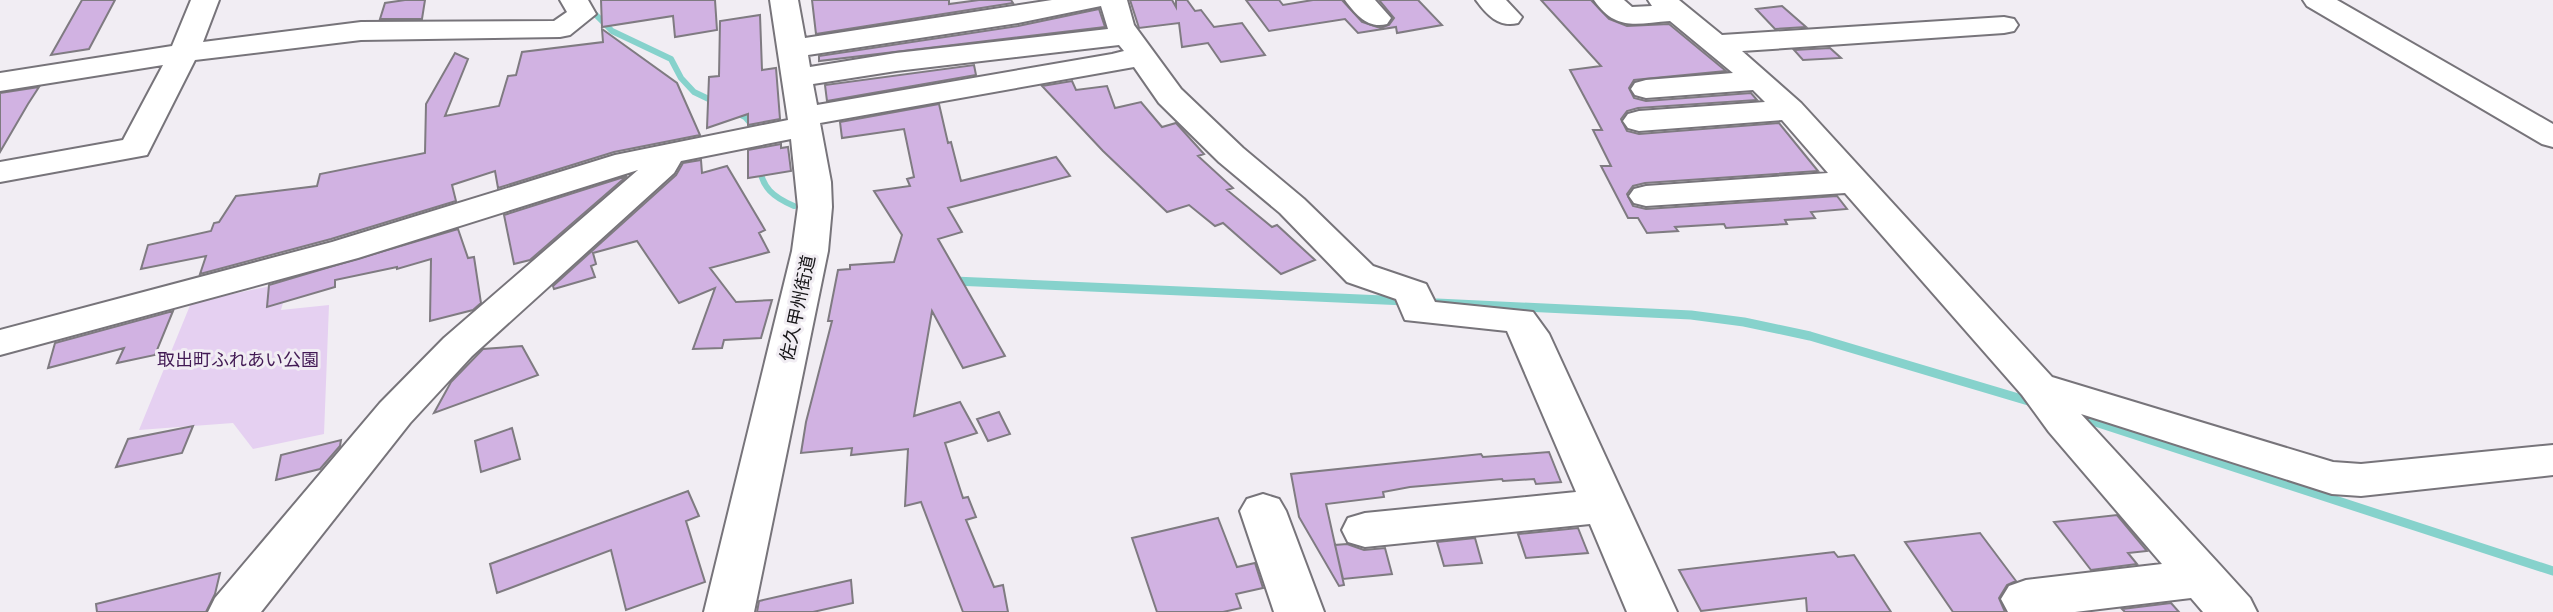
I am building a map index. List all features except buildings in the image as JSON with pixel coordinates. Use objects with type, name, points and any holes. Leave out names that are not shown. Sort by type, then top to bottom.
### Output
[{"type":"street","points":[[0,172],[135,148],[184,53],[205,0]]},
{"type":"street","points":[[0,82],[184,53],[361,31],[573,29],[582,14],[574,0]]},
{"type":"street","name":"佐久甲州街道","points":[[729,612],[810,251],[815,207],[814,182],[784,0]]},
{"type":"street","points":[[795,63],[1094,0]]},
{"type":"street","points":[[1113,0],[1120,26],[1170,96],[1231,155],[1292,206],[1360,274],[1413,292],[1419,312],[1519,320],[1530,334],[1603,506],[1652,612]]},
{"type":"street","points":[[1608,0],[1625,16],[1669,6],[1760,80],[1790,110],[2217,595]]},
{"type":"street","points":[[2318,0],[2553,137]]},
{"type":"street","points":[[1717,44],[2004,25]]},
{"type":"street","points":[[795,63],[909,61],[1133,46]]},
{"type":"street","points":[[0,343],[345,250],[626,162],[802,122],[1114,64],[1133,46]]},
{"type":"street","points":[[1646,89],[1760,80]]},
{"type":"street","points":[[1639,121],[1790,110]]},
{"type":"street","points":[[233,612],[395,413],[440,366],[662,166],[669,153]]},
{"type":"street","points":[[1646,196],[1852,182]]},
{"type":"street","points":[[2050,404],[2332,478],[2361,480],[2553,460]]},
{"type":"street","points":[[1365,530],[1603,506]]},
{"type":"street","points":[[1263,511],[1299,612]]},
{"type":"street","points":[[2026,599],[2217,595]]},
{"type":"green space","name":"取出町ふれあい公園","points":[[289,282],[281,310],[329,305],[324,434],[253,449],[233,423],[139,430],[191,303]]},
{"type":"waterway","points":[[581,0],[612,31],[671,59],[681,78],[694,92],[717,103]]},
{"type":"waterway","points":[[735,112],[745,117],[761,135]]},
{"type":"waterway","points":[[759,165],[763,180],[770,191],[794,206]]},
{"type":"waterway","points":[[954,281],[1406,301]]},
{"type":"waterway","points":[[1437,303],[1691,315],[1744,322],[1810,336],[2035,403]]},
{"type":"waterway","points":[[2077,416],[2553,571]]}]
